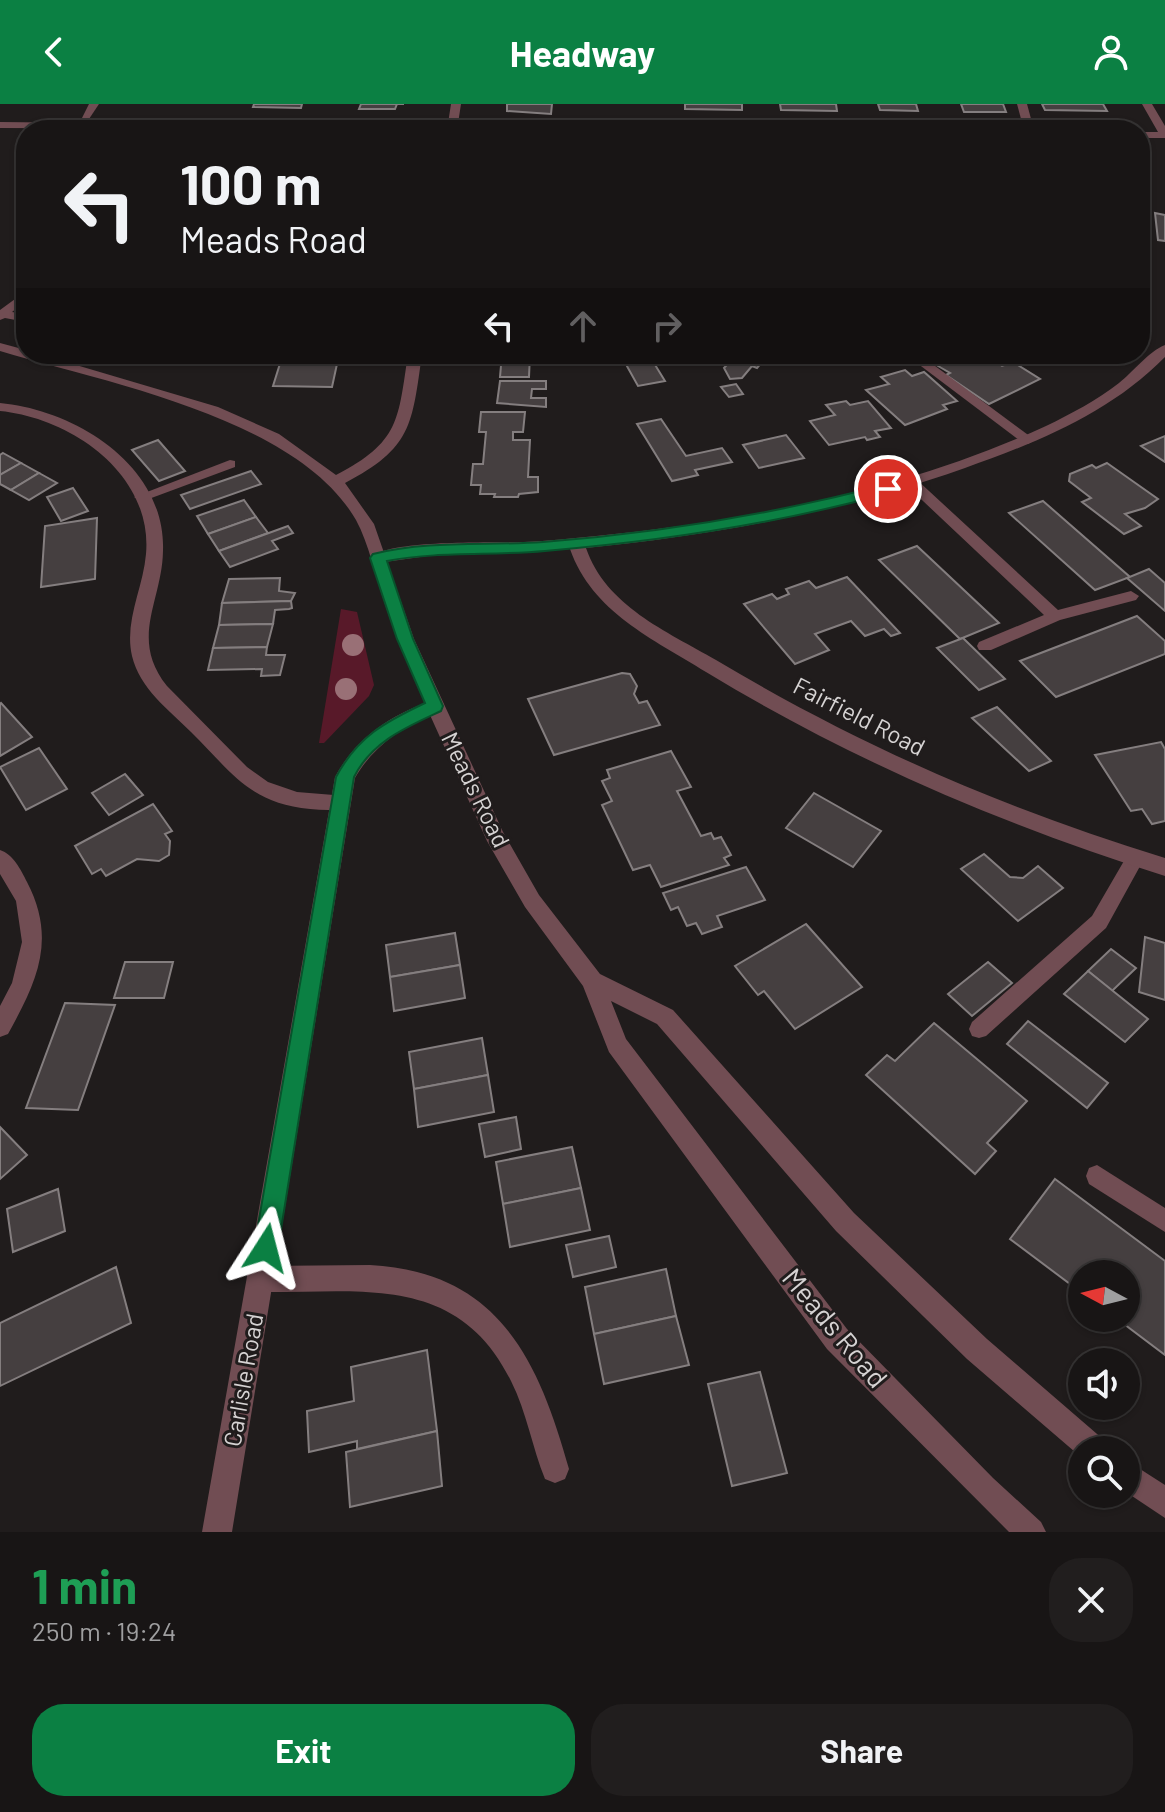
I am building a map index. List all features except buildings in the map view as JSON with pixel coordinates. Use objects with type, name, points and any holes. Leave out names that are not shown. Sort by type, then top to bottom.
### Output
[{"type":"street","points":[[1147,104],[1165,135]]},
{"type":"street","points":[[1150,363],[1165,349]]},
{"type":"street","name":"Meads Road","points":[[57,364],[213,410],[274,437],[335,482],[349,497],[366,524],[405,639],[494,835],[532,901],[592,981],[617,1045],[837,1339],[983,1488],[1031,1532]]},
{"type":"street","points":[[335,482],[377,460],[396,442],[404,425],[413,364]]},
{"type":"street","points":[[378,558],[404,551],[438,548],[495,549],[576,543],[725,526],[818,508],[911,482],[1028,440],[1083,413],[1122,389],[1149,364]]},
{"type":"street","points":[[0,407],[46,415],[74,427],[99,445],[130,478],[150,512],[156,547],[152,575],[141,608],[139,646],[149,676],[172,707],[198,727],[245,779],[275,794],[339,802]]},
{"type":"street","name":"Fairfield Road","points":[[576,543],[590,577],[617,607],[741,685],[895,767],[1025,820],[1165,867]]},
{"type":"street","name":"Carlisle Road","points":[[217,1532],[345,777],[366,746],[384,730],[435,706]]},
{"type":"street","points":[[0,858],[24,893],[33,920],[35,942],[28,973],[0,1027]]},
{"type":"street","name":"Meads Road","points":[[592,981],[665,1017],[845,1222],[977,1349],[1078,1436]]},
{"type":"street","points":[[261,1279],[384,1279],[433,1288],[475,1310],[510,1349],[541,1411],[555,1469]]},
{"type":"street","points":[[1140,1484],[1165,1503]]},
{"type":"lane","points":[[925,364],[1028,440]]},
{"type":"lane","points":[[141,497],[230,464]]},
{"type":"lane","points":[[911,482],[1055,616]]},
{"type":"lane","points":[[985,646],[1055,616],[1131,596]]},
{"type":"lane","points":[[979,1029],[1099,922],[1135,859]]},
{"type":"lane","points":[[1097,1176],[1165,1221]]},
{"type":"shaded area","points":[[341,609],[357,612],[374,685],[369,696],[324,743],[319,743]]},
{"type":"route","points":[[266,1248],[345,777],[353,761],[384,730],[435,706],[405,639],[378,558],[404,551],[542,547],[710,528],[818,508],[888,489]]}]
